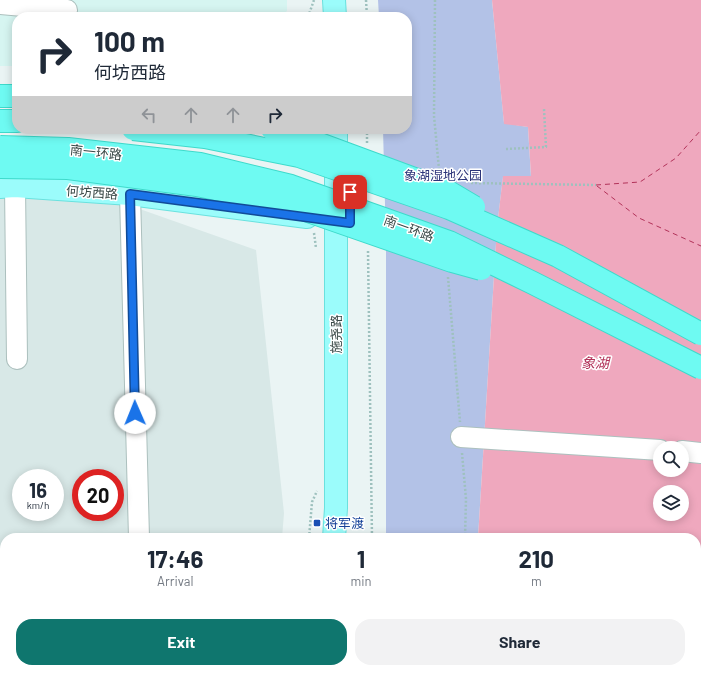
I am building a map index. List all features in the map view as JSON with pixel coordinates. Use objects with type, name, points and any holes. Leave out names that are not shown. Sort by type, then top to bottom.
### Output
[{"type":"highway","points":[[0,96],[12,96]]},
{"type":"highway","points":[[0,120],[12,121]]},
{"type":"highway","points":[[173,134],[205,138],[299,156],[449,208],[558,256]]},
{"type":"highway","points":[[291,134],[447,191],[558,256],[701,334]]},
{"type":"highway","name":"南一环路","points":[[0,147],[68,149],[200,164],[292,186],[449,242],[701,368]]},
{"type":"highway","points":[[0,168],[75,169],[197,185],[291,205],[452,261],[533,283]]},
{"type":"main road","points":[[0,86],[12,86]]},
{"type":"main road","name":"施尧路","points":[[336,134],[343,222],[349,533]]},
{"type":"main road","name":"施尧路","points":[[334,533],[343,222],[350,134]]},
{"type":"main road","name":"何坊西路","points":[[8,187],[130,194],[343,222]]},
{"type":"street","points":[[0,4],[67,9]]},
{"type":"street","points":[[8,187],[17,359]]},
{"type":"street","points":[[130,194],[139,533]]},
{"type":"street","points":[[461,437],[653,450]]},
{"type":"street","points":[[689,452],[701,453]]},
{"type":"path","points":[[310,12],[314,0]]},
{"type":"path","points":[[366,0],[367,12]]},
{"type":"path","points":[[506,149],[546,147],[544,109]]},
{"type":"path","points":[[367,134],[367,145]]},
{"type":"path","points":[[499,184],[596,185]]},
{"type":"path","points":[[368,247],[372,533]]},
{"type":"shaded area","points":[[0,0],[287,0],[287,11],[286,12],[12,12],[12,66],[0,66]]},
{"type":"shaded area","points":[[0,198],[117,201],[256,250],[284,513],[282,533],[0,533]]},
{"type":"green space","name":"象湖湿地公园","points":[[378,0],[492,0],[504,123],[528,127],[531,177],[503,177],[497,227],[478,533],[386,533],[386,242],[383,134],[412,134],[412,12],[379,12]]},
{"type":"water","name":"象湖","points":[[492,0],[701,0],[701,533],[478,533],[497,227],[503,176],[531,176],[528,127],[504,124]]},
{"type":"ferry route","points":[[596,185],[640,182],[676,158],[701,130]]},
{"type":"ferry route","points":[[597,186],[639,218],[701,246]]},
{"type":"place","name":"将军渡","points":[[317,523]]},
{"type":"route","points":[[135,413],[130,194],[350,223],[350,192]]}]
